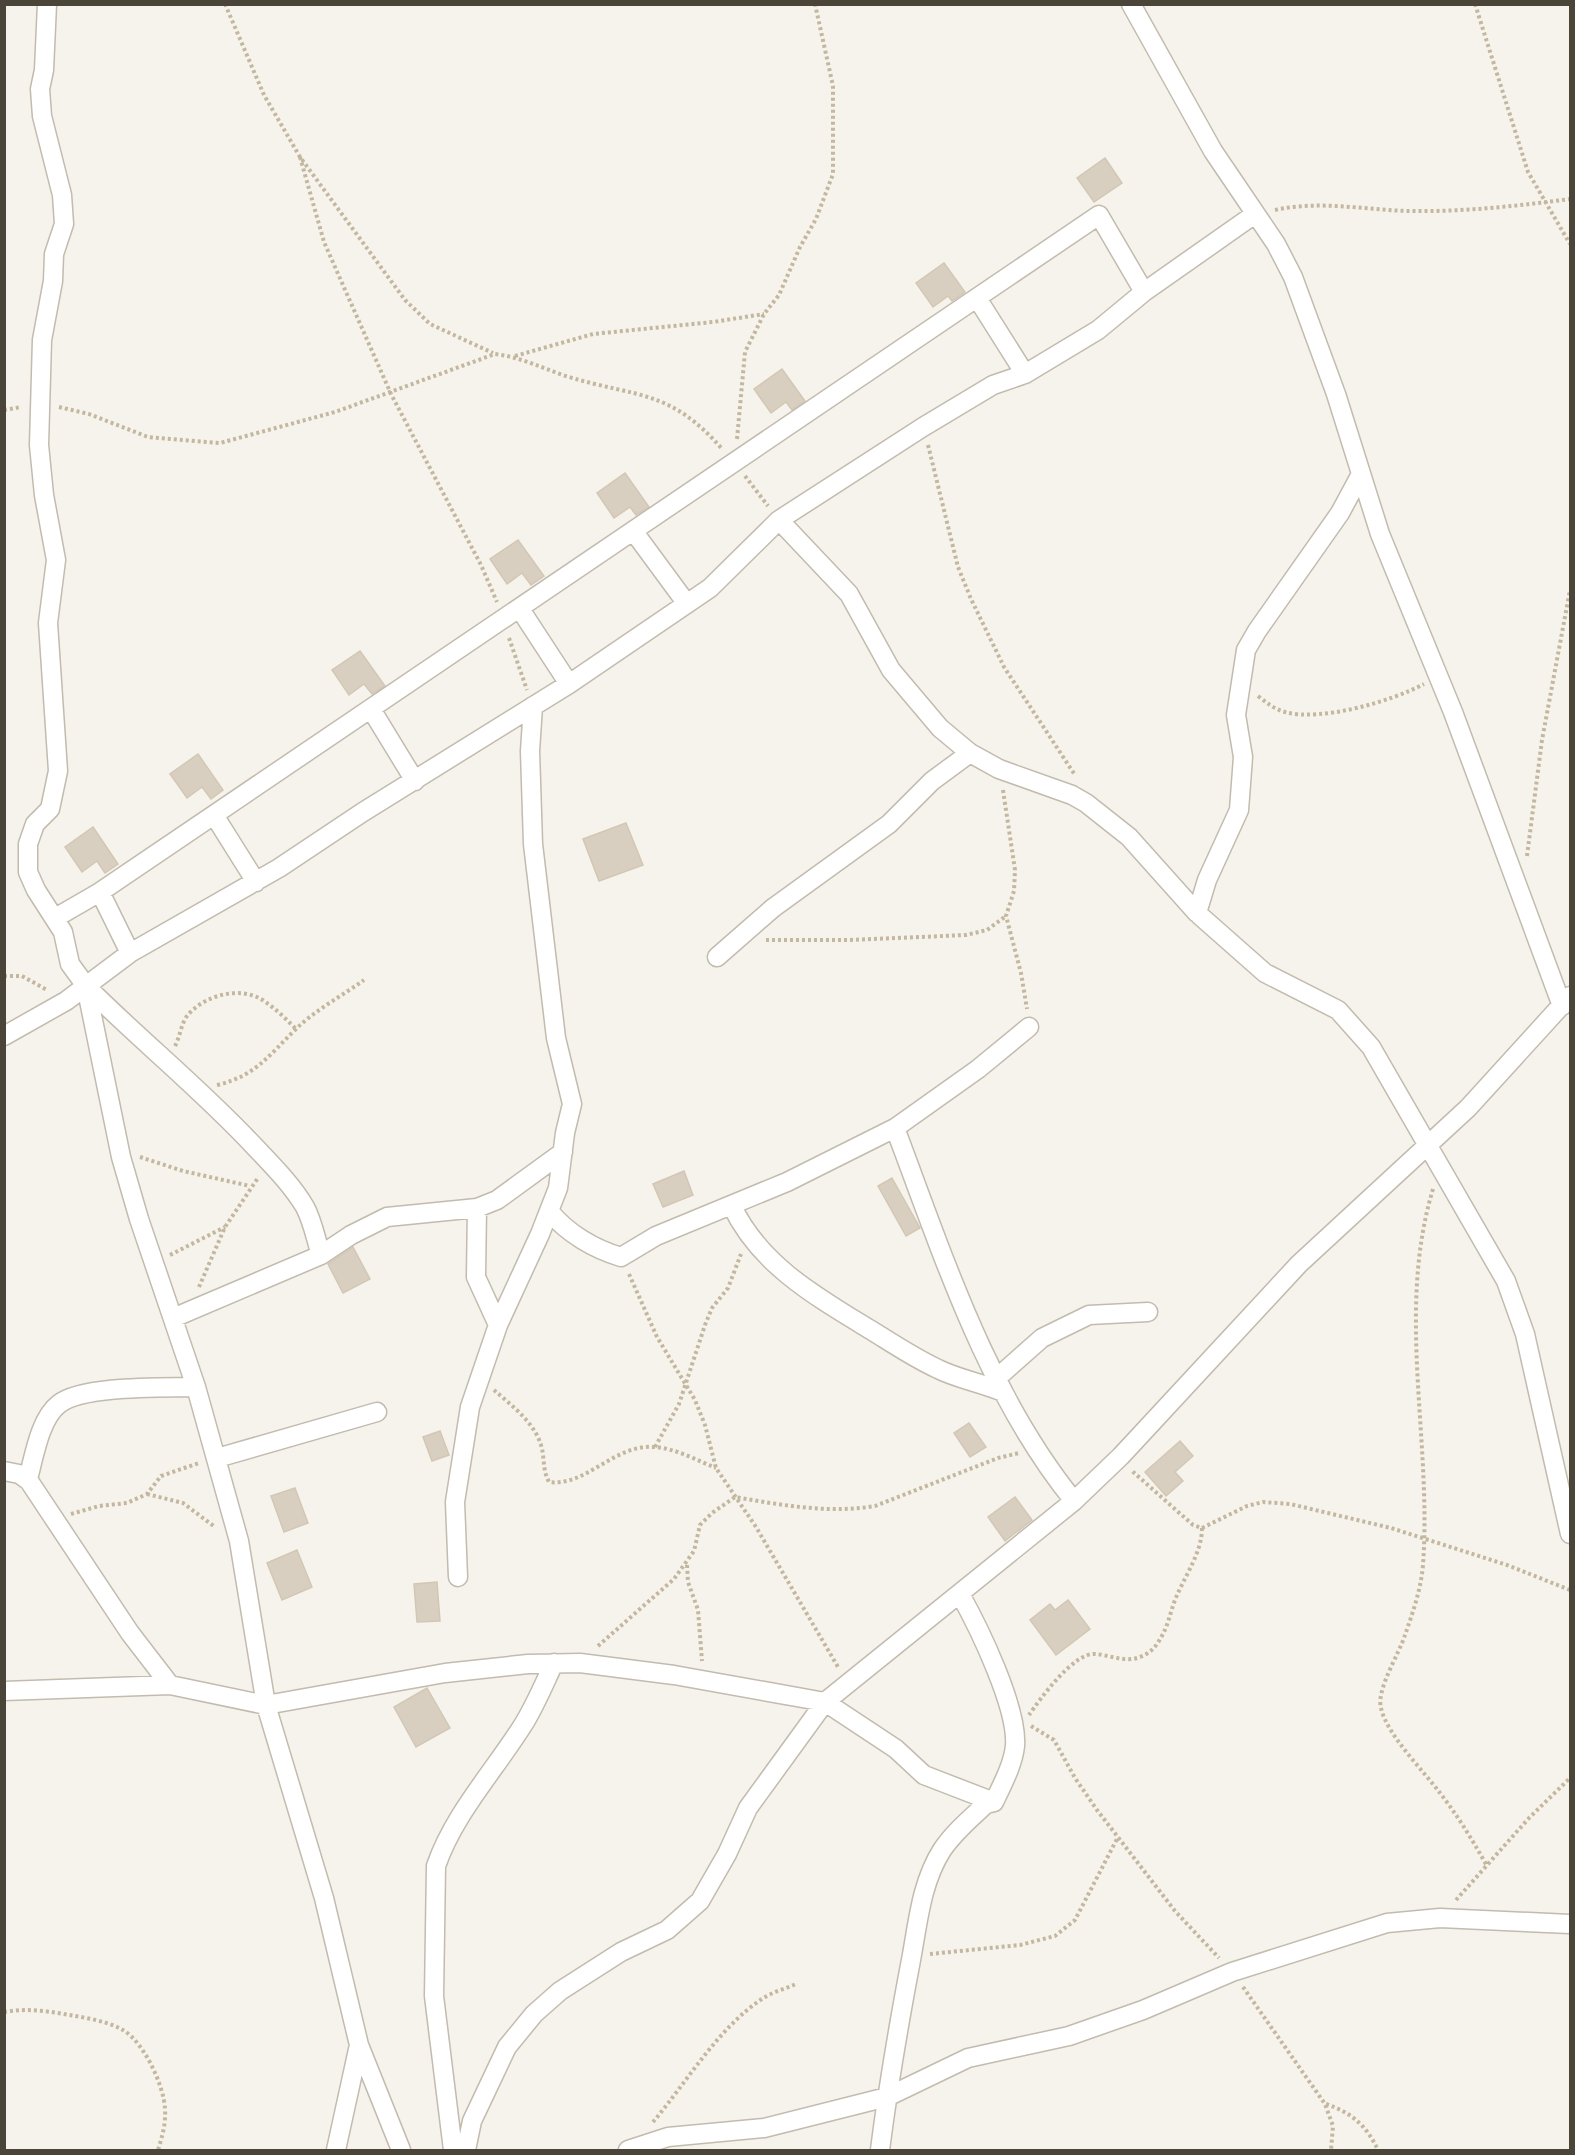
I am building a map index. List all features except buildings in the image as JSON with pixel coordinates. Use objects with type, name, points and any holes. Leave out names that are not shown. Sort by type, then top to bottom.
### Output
[{"type":"street","points":[[47,4],[44,70],[40,89],[42,116],[62,195],[64,224],[54,254],[53,281],[42,340],[43,372],[39,405],[39,445],[44,495],[56,560],[48,623],[58,771],[50,808],[35,824],[28,844],[28,872],[36,890],[63,932],[70,964],[86,986],[134,1034],[167,1060],[196,1090],[220,1110],[292,1188],[306,1209],[321,1256]]},
{"type":"street","points":[[466,2151],[472,2121],[507,2047],[534,2014],[560,1991],[621,1952],[667,1930],[700,1901],[727,1854],[748,1808],[825,1702],[1074,1502],[1121,1456],[1299,1264],[1468,1108],[1566,1001],[1470,755],[1383,543],[1328,372],[1293,277],[1276,244],[1213,150],[1131,4]]},
{"type":"street","points":[[4,1036],[66,1001],[130,953],[256,882],[569,684],[687,604],[725,575],[779,520],[923,427],[993,385],[1025,374],[1098,330],[1144,292],[1255,214]]},
{"type":"street","points":[[55,918],[100,892],[503,622],[1099,215],[1144,292]]},
{"type":"street","points":[[977,298],[1025,374]]},
{"type":"street","points":[[1197,913],[1207,880],[1239,810],[1243,757],[1236,715],[1246,650],[1340,513],[1361,474]]},
{"type":"street","points":[[779,520],[849,594],[891,670],[940,728],[970,753],[999,770],[1072,795],[1086,803],[1129,837],[1197,913],[1264,973],[1338,1010],[1355,1027],[1392,1079],[1440,1168],[1489,1249],[1516,1306],[1570,1534]]},
{"type":"street","points":[[634,532],[687,604]]},
{"type":"street","points":[[520,609],[569,684]]},
{"type":"street","points":[[458,1577],[455,1502],[458,1469],[470,1407],[498,1325],[550,1212],[558,1188],[572,1104],[556,1038],[533,844],[530,751],[533,706]]},
{"type":"street","points":[[371,709],[415,781]]},
{"type":"street","points":[[717,957],[773,908],[889,824],[932,781],[970,753]]},
{"type":"street","points":[[214,815],[256,882]]},
{"type":"street","points":[[100,892],[130,953]]},
{"type":"street","points":[[86,986],[121,1157],[154,1263],[181,1315],[196,1387],[239,1541],[266,1705],[324,1898],[359,2045],[401,2151]]},
{"type":"street","points":[[550,1212],[563,1227],[594,1246],[621,1257],[657,1236],[810,1171],[895,1128],[978,1069],[1029,1027]]},
{"type":"street","points":[[895,1128],[950,1275],[1000,1385],[1035,1450],[1074,1502]]},
{"type":"street","points":[[181,1315],[321,1256],[351,1235],[387,1217],[477,1208],[497,1200],[563,1152]]},
{"type":"street","points":[[732,1206],[747,1235],[798,1283],[904,1351],[941,1371],[1000,1385]]},
{"type":"street","points":[[477,1208],[476,1277],[498,1325]]},
{"type":"street","points":[[1000,1385],[1042,1338],[1089,1315],[1148,1312]]},
{"type":"street","points":[[28,1479],[42,1429],[59,1404],[84,1394],[135,1389],[196,1387]]},
{"type":"street","points":[[217,1458],[377,1412]]},
{"type":"street","points":[[4,1471],[28,1479],[130,1633],[170,1685]]},
{"type":"street","points":[[960,1594],[984,1644],[1013,1724],[1015,1745],[1012,1761],[994,1803]]},
{"type":"street","points":[[4,1691],[170,1685],[266,1705],[445,1673],[554,1663],[580,1663],[709,1681],[825,1702],[896,1749],[924,1775],[994,1803]]},
{"type":"street","points":[[453,2151],[434,1996],[436,1866],[442,1849],[457,1824],[524,1724],[554,1663]]},
{"type":"street","points":[[880,2151],[887,2097],[920,1910],[941,1852],[986,1804],[994,1803]]},
{"type":"street","points":[[628,2151],[661,2139],[764,2128],[887,2097],[968,2058],[1069,2037],[1143,2010],[1232,1972],[1387,1923],[1440,1918],[1570,1924]]},
{"type":"street","points":[[336,2151],[359,2045]]},
{"type":"path","points":[[225,4],[264,95],[300,157],[418,315],[430,324],[495,354],[514,356],[568,376],[657,398],[704,429],[725,453]]},
{"type":"path","points":[[736,446],[744,361],[764,314],[779,295],[826,198],[833,174],[832,86],[814,4]]},
{"type":"path","points":[[1475,4],[1528,172],[1570,244]]},
{"type":"path","points":[[300,157],[324,242],[390,393],[482,565],[533,706]]},
{"type":"path","points":[[1255,214],[1316,206],[1423,211],[1570,199]]},
{"type":"path","points":[[514,356],[593,334],[713,322],[764,314]]},
{"type":"path","points":[[39,405],[89,414],[148,437],[220,442],[302,422],[390,393],[495,354]]},
{"type":"path","points":[[923,427],[958,567],[971,599],[1004,667],[1034,717],[1079,781]]},
{"type":"path","points":[[742,473],[779,520]]},
{"type":"path","points":[[1526,860],[1542,740],[1570,590]]},
{"type":"path","points":[[1242,674],[1256,694],[1273,709],[1306,714],[1383,702],[1438,677]]},
{"type":"path","points":[[999,770],[1015,870],[1014,891],[1006,916],[1021,973],[1029,1027]]},
{"type":"path","points":[[763,940],[850,940],[966,935],[987,930],[1006,916]]},
{"type":"path","points":[[4,976],[22,976],[66,1001]]},
{"type":"path","points":[[196,1090],[247,1075],[275,1053],[296,1029],[364,980]]},
{"type":"path","points":[[167,1060],[186,1017],[212,998],[239,992],[262,999],[296,1029]]},
{"type":"path","points":[[121,1157],[151,1159],[183,1172],[250,1186]]},
{"type":"path","points":[[181,1315],[225,1227],[250,1186],[272,1166]]},
{"type":"path","points":[[1440,1168],[1427,1209],[1418,1251],[1418,1392],[1423,1432],[1425,1540],[1418,1597],[1405,1636],[1381,1692],[1380,1706],[1397,1736],[1465,1828],[1487,1866]]},
{"type":"path","points":[[154,1263],[225,1227]]},
{"type":"path","points":[[655,1447],[671,1419],[712,1308],[728,1288],[747,1235]]},
{"type":"path","points":[[621,1257],[657,1337],[686,1380],[705,1425],[716,1468],[756,1527],[826,1650],[850,1684]]},
{"type":"path","points":[[480,1377],[522,1416],[541,1444],[543,1472],[549,1482],[563,1484],[574,1480],[613,1456],[639,1448],[655,1447],[678,1452],[716,1468]]},
{"type":"path","points":[[580,1663],[653,1600],[687,1565],[694,1551],[700,1525],[712,1513],[735,1497],[813,1509],[875,1506],[998,1458],[1035,1450]]},
{"type":"path","points":[[1121,1456],[1136,1476],[1193,1525],[1202,1528],[1247,1506],[1263,1502],[1290,1504],[1391,1528],[1507,1566],[1570,1590]]},
{"type":"path","points":[[54,1520],[99,1506],[127,1503],[147,1494],[161,1476],[217,1458]]},
{"type":"path","points":[[147,1494],[183,1503],[204,1520],[239,1541]]},
{"type":"path","points":[[1202,1528],[1202,1539],[1197,1553],[1183,1581],[1167,1626],[1153,1650],[1142,1657],[1132,1659],[1098,1654],[1082,1658],[1051,1687],[1024,1723],[1054,1740],[1075,1778],[1118,1837],[1175,1911],[1232,1972],[1325,2104],[1333,2126],[1331,2151]]},
{"type":"path","points":[[687,1565],[688,1582],[698,1610],[700,1655],[709,1681]]},
{"type":"path","points":[[1440,1918],[1529,1818],[1570,1778]]},
{"type":"path","points":[[912,1957],[1020,1945],[1055,1936],[1075,1920],[1118,1837]]},
{"type":"path","points":[[652,2123],[719,2039],[753,2006],[767,1996],[796,1984]]},
{"type":"path","points":[[4,2012],[18,2009],[93,2019],[115,2026],[135,2039],[162,2089],[165,2124],[158,2151]]},
{"type":"path","points":[[1325,2104],[1353,2116],[1371,2135],[1378,2151]]}]
